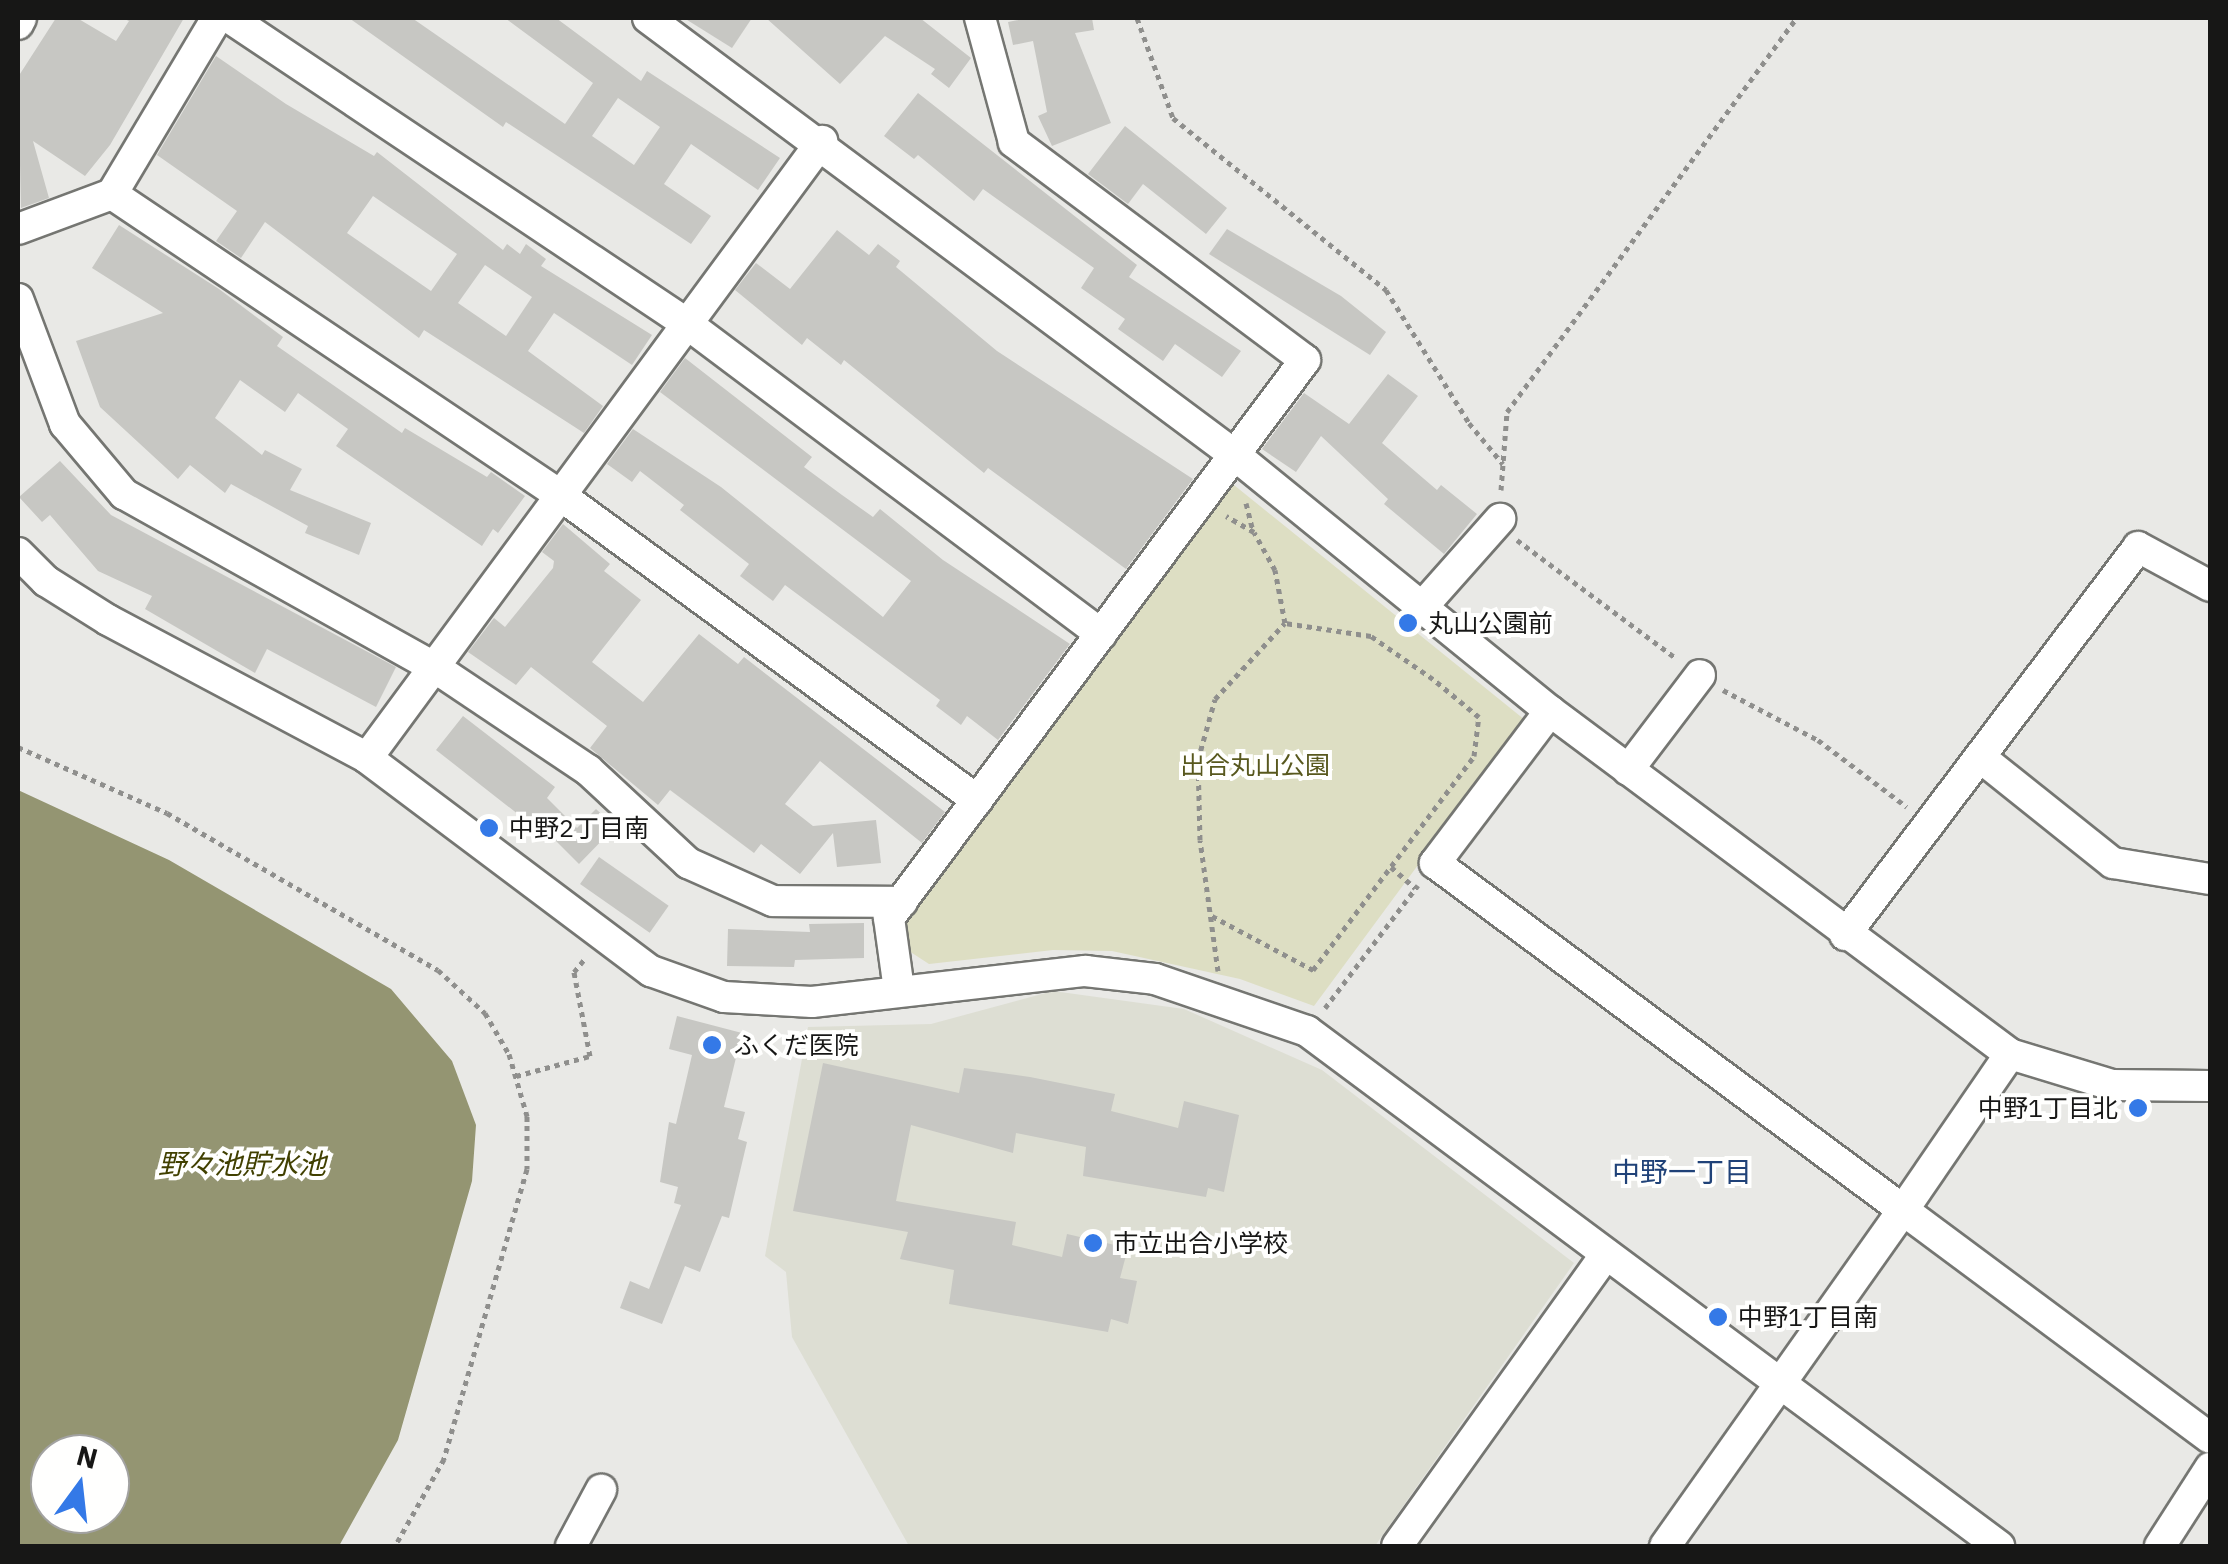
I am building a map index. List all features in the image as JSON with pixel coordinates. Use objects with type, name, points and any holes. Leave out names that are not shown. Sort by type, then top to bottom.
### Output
[{"type":"street","points":[[18,24],[21,18]]},
{"type":"street","points":[[18,229],[112,194],[217,18]]},
{"type":"street","points":[[230,18],[686,323],[1101,634]]},
{"type":"street","points":[[648,18],[822,141],[1236,456],[1550,711],[1845,935],[2010,1054],[2112,1085],[2210,1086]]},
{"type":"street","points":[[899,990],[889,918],[1305,360],[1014,142],[980,18]]},
{"type":"street","points":[[366,758],[822,141]]},
{"type":"street","points":[[112,194],[560,496],[977,800]]},
{"type":"street","points":[[18,299],[65,424],[124,494],[434,667],[588,770],[688,863],[773,901],[902,902]]},
{"type":"street","points":[[1422,607],[1500,518]]},
{"type":"street","points":[[1845,935],[2138,547],[2209,593]]},
{"type":"street","points":[[18,553],[46,581],[108,620],[366,758],[651,971],[724,997],[812,1002],[1086,971],[1155,978],[1220,997],[1307,1031],[1998,1546]]},
{"type":"street","points":[[1628,770],[1700,676]]},
{"type":"street","points":[[1550,711],[1435,863],[2210,1438]]},
{"type":"street","points":[[1980,757],[2113,863],[2210,879]]},
{"type":"street","points":[[1665,1546],[2010,1054]]},
{"type":"street","points":[[1397,1546],[1606,1254]]},
{"type":"street","points":[[2160,1546],[2195,1502],[2210,1468]]},
{"type":"street","points":[[571,1546],[600,1490]]},
{"type":"path","points":[[1137,18],[1173,118],[1386,290],[1469,424],[1503,464]]},
{"type":"path","points":[[1796,18],[1507,412],[1500,518],[1523,548],[1700,676],[1818,740],[1930,824]]},
{"type":"path","points":[[1202,501],[1254,532],[1274,570],[1286,622]]},
{"type":"path","points":[[1212,916],[1313,970],[1474,756],[1479,716],[1370,636],[1286,622]]},
{"type":"path","points":[[1220,997],[1198,760],[1215,699],[1286,622]]},
{"type":"path","points":[[18,747],[167,812],[438,970],[485,1013],[516,1076],[527,1116],[527,1169],[444,1459],[394,1546]]},
{"type":"path","points":[[1307,1031],[1435,863]]},
{"type":"path","points":[[1390,867],[1416,889]]},
{"type":"path","points":[[516,1076],[590,1056],[574,972],[602,934]]},
{"type":"shaded area","points":[[1053,991],[1184,1009],[1322,1070],[1574,1263],[1375,1546],[909,1546],[792,1337],[786,1272],[765,1256],[808,1027],[931,1024]]},
{"type":"green space","name":"出合丸山公園","points":[[1229,481],[1525,720],[1314,1006],[1240,979],[1112,951],[1053,950],[929,964],[909,951],[903,923]]},
{"type":"water","name":"野々池貯水池","points":[[18,790],[169,860],[391,989],[452,1061],[476,1125],[472,1181],[398,1440],[339,1546],[18,1546]]},
{"type":"building","points":[[56,18],[77,18],[116,41],[129,21],[122,18],[184,18],[110,145],[85,176],[33,141],[49,198],[21,208],[18,77]]},
{"type":"building","points":[[349,18],[412,18],[565,124],[593,83],[505,18],[556,18],[641,81],[647,71],[780,158],[758,190],[691,144],[664,184],[711,216],[691,244],[506,122],[503,127]],"holes":[[[618,98],[660,127],[634,165],[592,136]]]},
{"type":"building","points":[[684,18],[752,18],[732,48]]},
{"type":"building","points":[[766,18],[920,18],[971,58],[949,88],[931,74],[935,69],[885,36],[840,84]]},
{"type":"building","points":[[1092,18],[1094,30],[1075,33],[1111,123],[1052,146],[1038,116],[1047,112],[1033,41],[1013,45],[1008,22]]},
{"type":"building","points":[[216,56],[286,104],[374,156],[377,152],[503,250],[507,244],[520,254],[526,244],[546,259],[541,266],[652,335],[632,365],[554,313],[528,351],[603,406],[584,433],[424,330],[419,338],[265,222],[241,258],[216,241],[237,211],[157,155]],"holes":[[[373,196],[457,254],[431,291],[347,233]],[[485,265],[532,297],[506,336],[458,303]]]},
{"type":"building","points":[[918,93],[1137,265],[1129,277],[1241,351],[1222,377],[1175,344],[1163,361],[1118,329],[1125,319],[1081,288],[1094,268],[983,189],[974,201],[918,155],[914,159],[884,136]]},
{"type":"building","points":[[1125,126],[1227,208],[1206,234],[1143,184],[1128,204],[1088,174]]},
{"type":"building","points":[[119,225],[219,289],[283,337],[277,346],[402,433],[405,428],[487,477],[491,472],[525,496],[498,533],[493,529],[482,546],[336,446],[348,429],[298,393],[285,412],[240,380],[215,418],[262,455],[265,450],[302,469],[290,490],[371,523],[359,555],[305,533],[308,526],[231,484],[225,493],[190,465],[178,479],[100,407],[76,341],[163,313],[92,268]]},
{"type":"building","points":[[1227,229],[1341,296],[1386,332],[1370,355],[1209,254]]},
{"type":"building","points":[[837,230],[869,255],[878,244],[900,261],[896,267],[997,351],[1193,479],[1126,569],[988,468],[984,473],[844,360],[841,365],[807,338],[802,345],[735,290],[756,263],[790,289]]},
{"type":"building","points":[[685,358],[812,457],[804,467],[873,517],[880,509],[943,560],[1070,644],[998,740],[967,716],[961,725],[936,706],[940,700],[785,585],[773,601],[740,576],[749,564],[680,510],[684,505],[640,471],[632,482],[607,464],[633,429],[721,487],[883,617],[911,581],[660,392]]},
{"type":"building","points":[[1388,374],[1418,396],[1382,443],[1437,490],[1441,485],[1477,514],[1444,554],[1384,504],[1388,499],[1321,436],[1296,472],[1262,449],[1304,393],[1349,424]]},
{"type":"building","points":[[60,461],[111,515],[396,667],[376,707],[267,649],[255,673],[145,609],[152,596],[98,571],[50,515],[42,522],[19,497]]},
{"type":"building","points":[[563,524],[610,564],[604,571],[641,600],[592,662],[643,702],[699,634],[738,664],[744,657],[945,812],[922,843],[820,761],[785,804],[813,826],[876,820],[881,863],[837,867],[833,833],[800,874],[761,844],[754,853],[670,790],[658,805],[590,748],[607,726],[531,667],[516,685],[468,652],[494,618],[505,627],[553,568],[554,561],[542,552]]},
{"type":"building","points":[[463,716],[555,787],[547,798],[577,828],[596,809],[615,827],[579,864],[532,817],[528,822],[436,750]]},
{"type":"building","points":[[599,857],[669,906],[650,933],[580,884]]},
{"type":"building","points":[[864,923],[864,958],[795,960],[794,967],[727,966],[728,929],[810,932],[809,924]]},
{"type":"building","points":[[677,1016],[742,1033],[724,1107],[745,1112],[738,1139],[747,1142],[729,1218],[722,1216],[700,1272],[685,1266],[662,1324],[620,1308],[630,1281],[649,1289],[681,1205],[674,1203],[678,1187],[660,1182],[669,1122],[676,1124],[692,1055],[669,1049]]},
{"type":"building","points":[[823,1063],[959,1093],[964,1068],[1030,1077],[1115,1094],[1111,1111],[1178,1128],[1184,1101],[1239,1115],[1224,1192],[1208,1188],[1206,1197],[1083,1176],[1086,1147],[1016,1133],[1013,1153],[911,1125],[896,1201],[1016,1222],[1012,1245],[1062,1257],[1067,1234],[1128,1248],[1120,1278],[1137,1281],[1128,1324],[1111,1319],[1108,1332],[949,1304],[954,1270],[900,1259],[908,1232],[793,1211]]},
{"type":"place","name":"丸山公園前","points":[[1408,623]]},
{"type":"place","name":"中野2丁目南","points":[[489,828]]},
{"type":"place","name":"ふくだ医院","points":[[712,1045]]},
{"type":"place","name":"中野1丁目北","points":[[2138,1108]]},
{"type":"place","name":"市立出合小学校","points":[[1093,1243]]},
{"type":"place","name":"中野1丁目南","points":[[1718,1317]]},
{"type":"district","name":"中野一丁目","points":[[1682,1172]]}]
